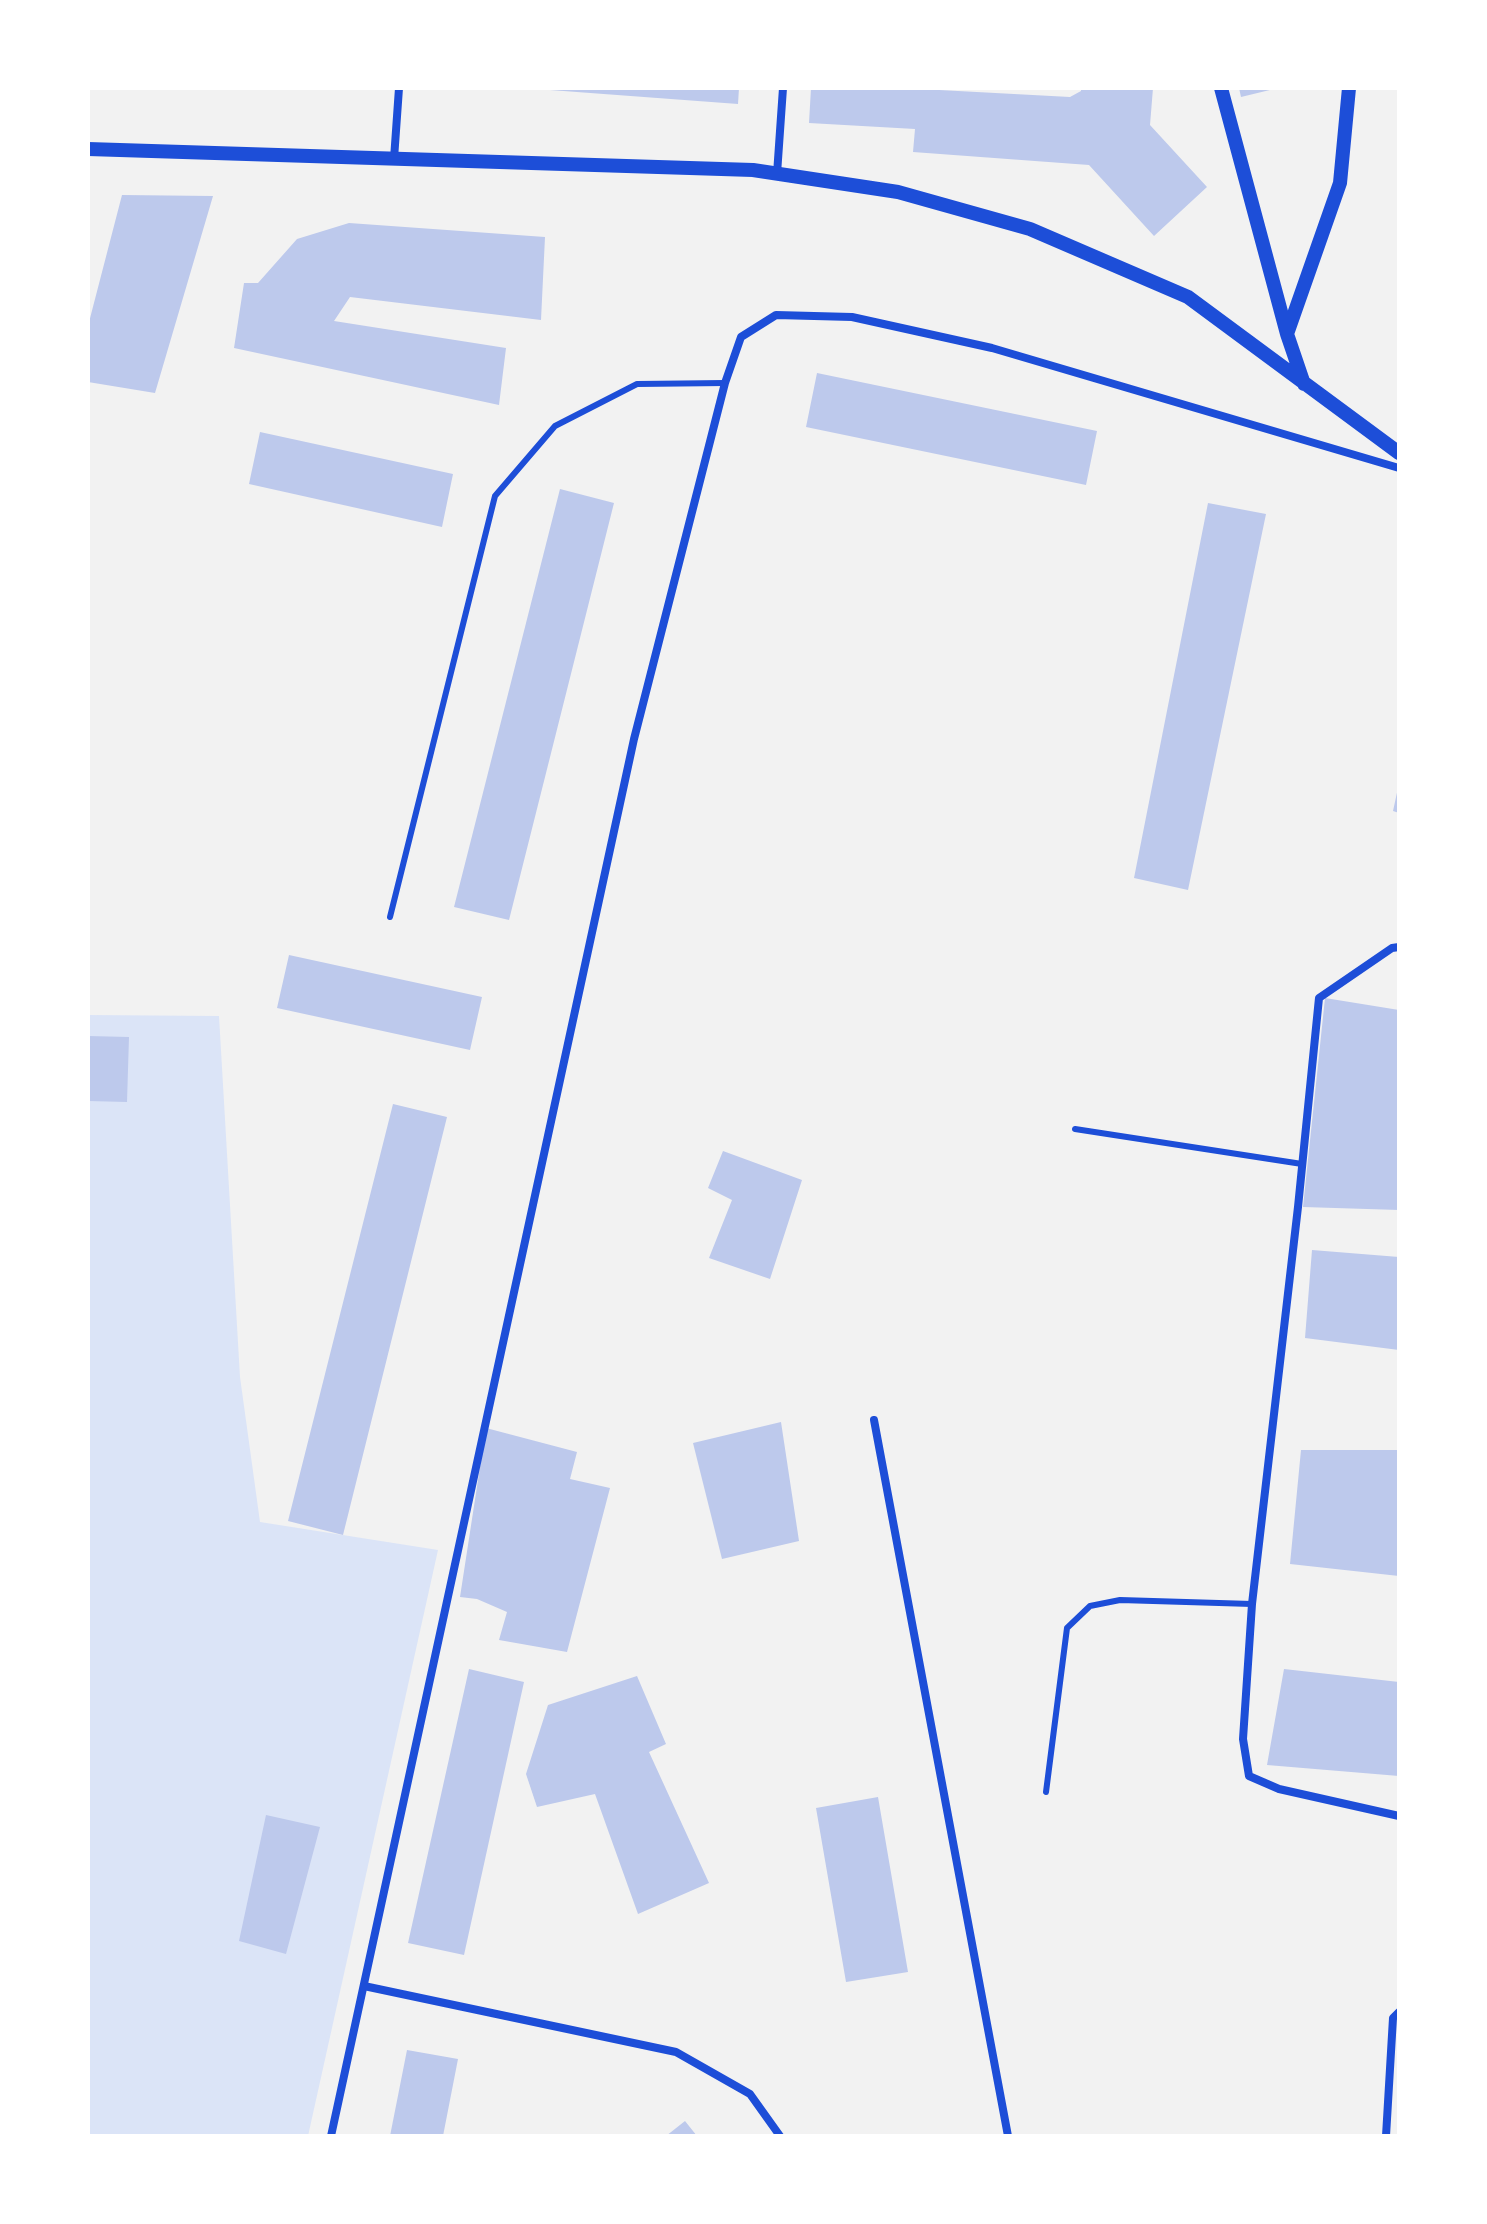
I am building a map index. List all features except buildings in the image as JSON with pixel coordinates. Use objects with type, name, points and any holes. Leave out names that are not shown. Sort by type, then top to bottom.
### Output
[{"type":"street","points":[[394,159],[399,88]]},
{"type":"street","points":[[777,174],[783,88]]},
{"type":"street","points":[[1221,88],[1287,334],[1304,384]]},
{"type":"street","points":[[1287,334],[1340,183],[1349,88]]},
{"type":"street","points":[[88,149],[753,170],[898,192],[1030,229],[1188,297],[1399,453]]},
{"type":"street","points":[[331,2136],[634,739],[725,383],[741,337],[776,315],[852,317],[992,348],[1399,468]]},
{"type":"street","points":[[1399,947],[1392,948],[1319,998],[1252,1604],[1243,1739],[1249,1776],[1279,1789],[1399,1816]]},
{"type":"street","points":[[874,1420],[1008,2136]]},
{"type":"street","points":[[364,1986],[676,2052],[750,2094],[780,2136]]},
{"type":"street","points":[[1386,2136],[1393,2018],[1399,2012]]},
{"type":"lane","points":[[390,917],[495,496],[555,426],[637,384],[725,383]]},
{"type":"lane","points":[[1075,1129],[1302,1164]]},
{"type":"lane","points":[[1046,1792],[1067,1628],[1090,1606],[1120,1600],[1252,1604]]},
{"type":"shaded area","points":[[88,1015],[219,1016],[240,1377],[260,1522],[438,1550],[308,2136],[88,2136]]}]
